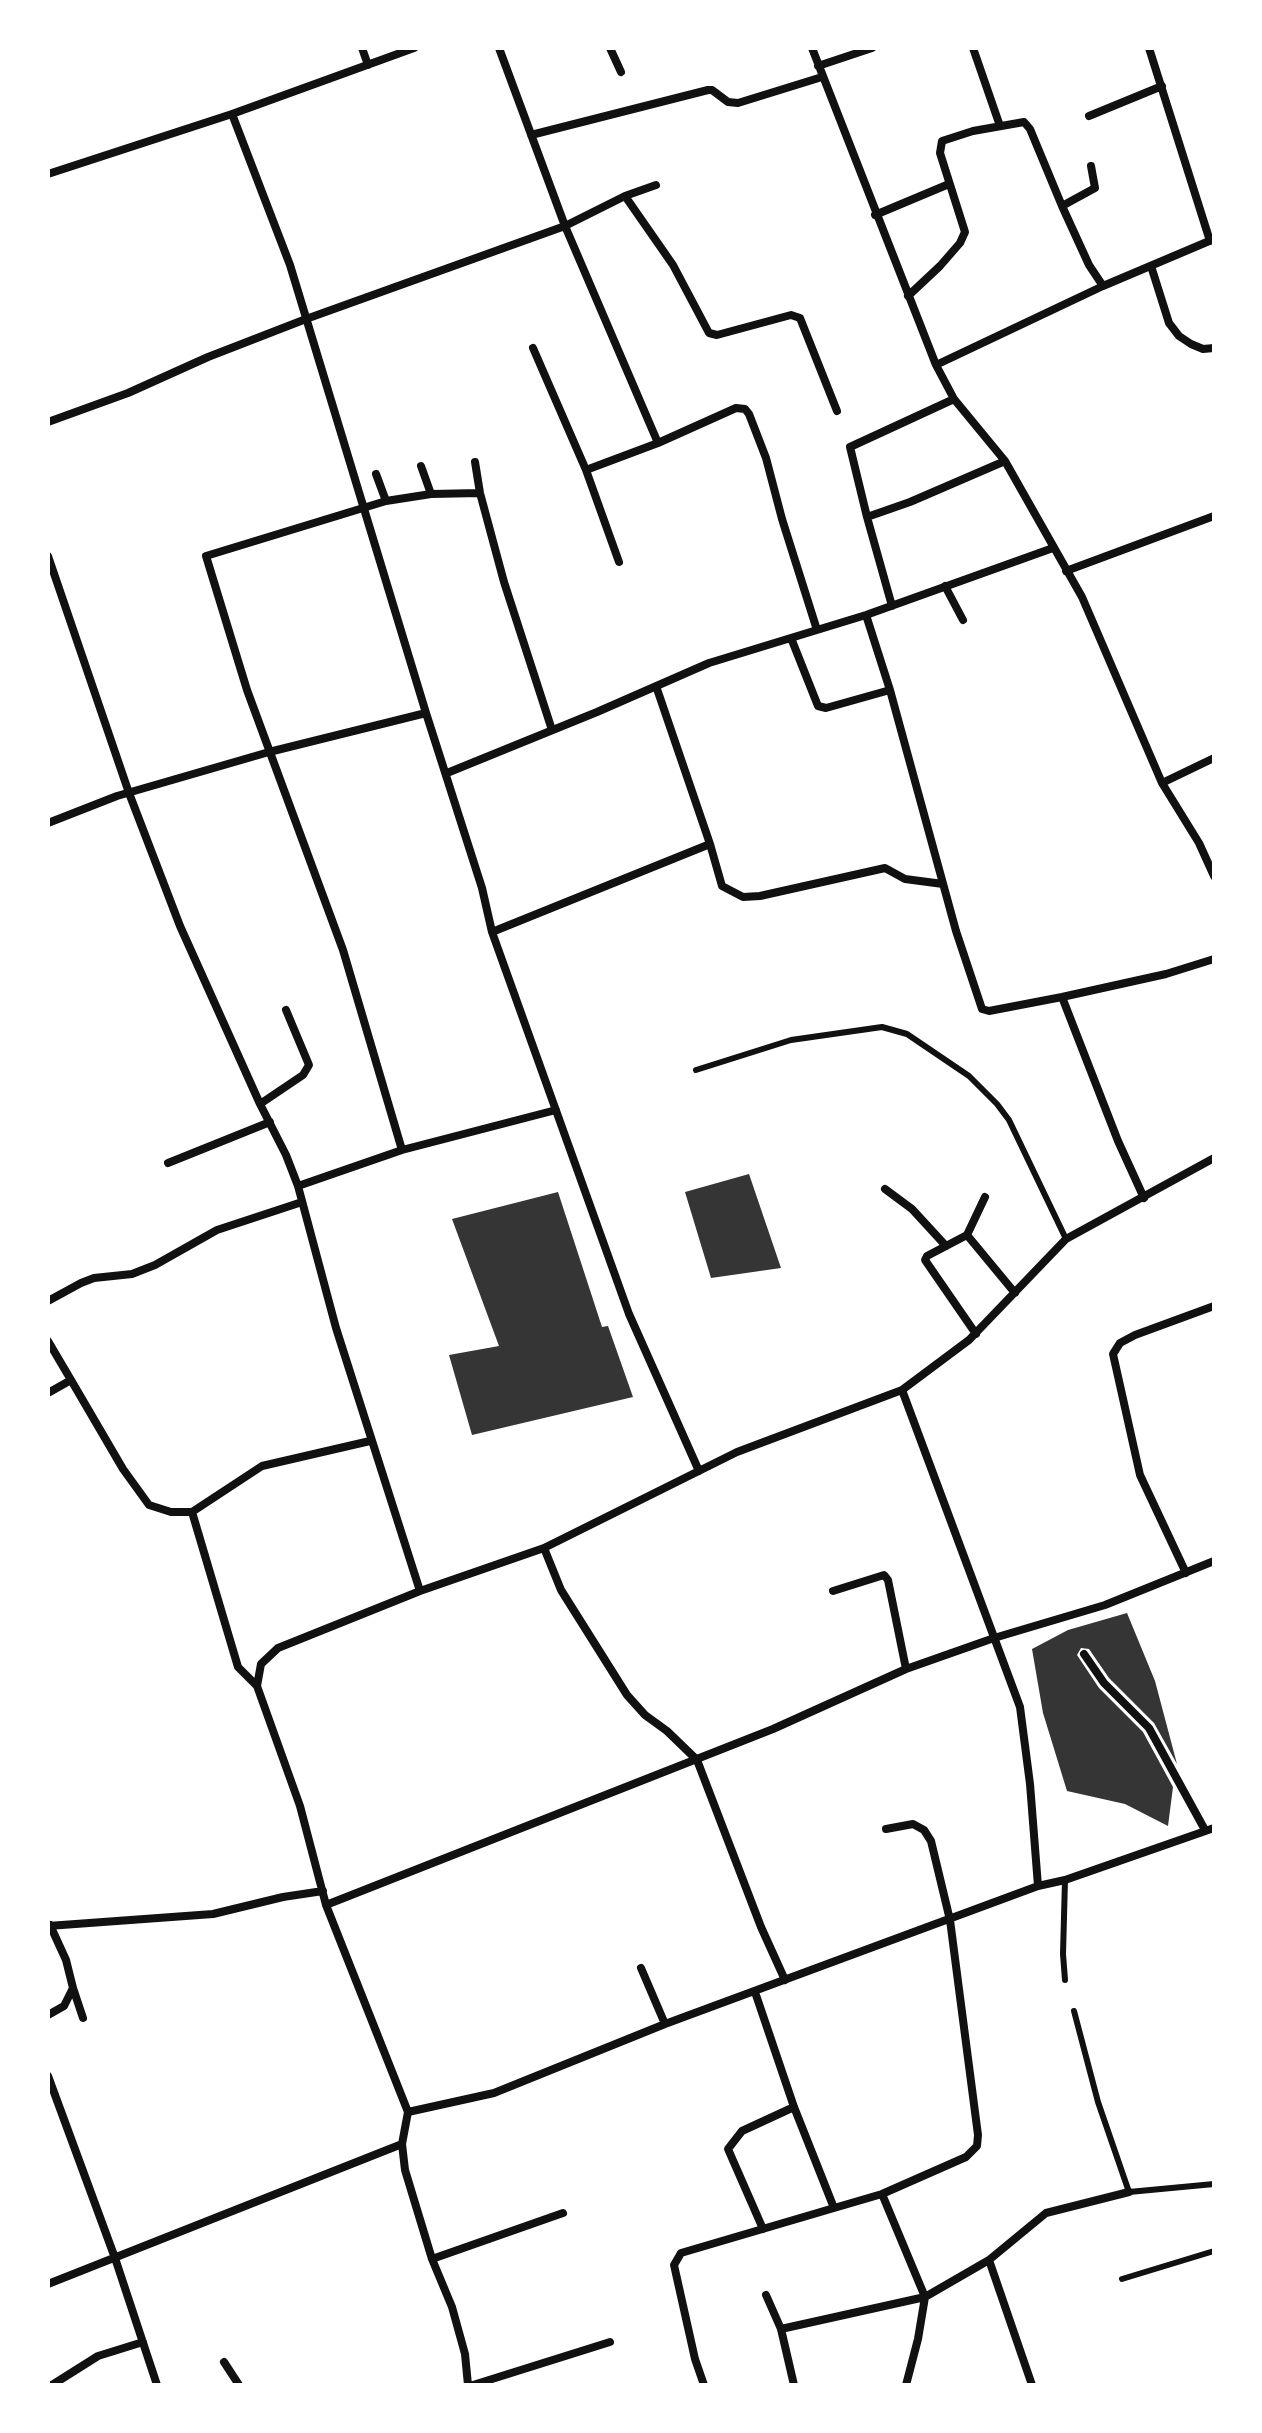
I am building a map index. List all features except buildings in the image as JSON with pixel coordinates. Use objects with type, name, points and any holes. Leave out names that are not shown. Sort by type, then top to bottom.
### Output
[{"type":"street","points":[[362,48],[368,65]]},
{"type":"street","points":[[48,174],[232,114],[414,48]]},
{"type":"street","points":[[499,48],[565,226],[658,443]]},
{"type":"street","points":[[610,48],[621,72]]},
{"type":"street","points":[[812,48],[936,365],[954,399],[1005,461],[1082,597],[1162,783],[1199,843],[1214,876]]},
{"type":"street","points":[[818,66],[872,48]]},
{"type":"street","points":[[973,48],[1000,126]]},
{"type":"street","points":[[936,365],[1103,286],[1212,240],[1149,48]]},
{"type":"street","points":[[531,135],[708,90],[728,102],[738,103],[822,77]]},
{"type":"street","points":[[1089,116],[1162,86]]},
{"type":"street","points":[[232,114],[290,265],[482,888],[492,932],[629,1314],[699,1471]]},
{"type":"street","points":[[908,296],[940,266],[963,237],[965,227],[940,153],[941,143],[973,131],[1020,122],[1028,126],[1089,265],[1103,286]]},
{"type":"street","points":[[1062,206],[1095,188],[1091,166]]},
{"type":"street","points":[[875,215],[949,184]]},
{"type":"street","points":[[48,422],[128,393],[208,357],[306,319],[565,226],[625,196],[656,185]]},
{"type":"street","points":[[625,196],[673,265],[709,333],[717,335],[791,315],[800,318],[837,411]]},
{"type":"street","points":[[1151,266],[1169,323],[1179,336],[1191,344],[1203,349],[1214,348]]},
{"type":"street","points":[[533,348],[586,470],[619,562]]},
{"type":"street","points":[[892,606],[850,447],[954,399]]},
{"type":"street","points":[[586,470],[658,443],[736,408],[747,411],[766,458],[817,630]]},
{"type":"street","points":[[867,517],[1005,461]]},
{"type":"street","points":[[475,462],[480,493],[519,634],[552,730]]},
{"type":"street","points":[[421,466],[431,494]]},
{"type":"street","points":[[376,474],[386,501]]},
{"type":"street","points":[[402,1150],[343,950],[269,752],[206,556],[386,501],[431,494],[480,493]]},
{"type":"street","points":[[1066,571],[1214,516]]},
{"type":"street","points":[[447,773],[709,663],[866,615],[1053,548]]},
{"type":"street","points":[[48,556],[129,793],[180,926],[298,1186],[316,1261],[370,1441],[420,1591]]},
{"type":"street","points":[[945,586],[963,620]]},
{"type":"street","points":[[866,615],[982,1009],[989,1011],[1062,997],[1166,974],[1214,959]]},
{"type":"street","points":[[791,638],[818,706],[826,708],[890,690]]},
{"type":"street","points":[[656,686],[722,886],[743,897],[760,896],[885,868],[905,879],[943,884]]},
{"type":"street","points":[[48,823],[129,793],[269,752],[426,713]]},
{"type":"street","points":[[1162,783],[1214,758]]},
{"type":"street","points":[[492,932],[710,844]]},
{"type":"street","points":[[1062,997],[1118,1141],[1144,1198]]},
{"type":"street","points":[[260,1104],[303,1075],[309,1065],[286,1010]]},
{"type":"street","points":[[298,1186],[402,1150],[556,1110]]},
{"type":"street","points":[[168,1163],[270,1122]]},
{"type":"street","points":[[257,1686],[261,1664],[271,1652],[420,1591],[544,1548],[770,1438],[902,1390],[976,1334],[1066,1239],[1214,1158]]},
{"type":"street","points":[[885,1189],[912,1209],[946,1246]]},
{"type":"street","points":[[976,1334],[925,1263],[927,1256],[967,1235],[985,1197]]},
{"type":"street","points":[[48,1301],[94,1278],[132,1274],[155,1265],[217,1230],[302,1202]]},
{"type":"street","points":[[967,1235],[1015,1293]]},
{"type":"street","points":[[1186,1573],[1140,1475],[1113,1354],[1120,1343],[1135,1335],[1214,1306]]},
{"type":"street","points":[[48,1341],[123,1469],[149,1505],[171,1512],[192,1512],[262,1466],[370,1441]]},
{"type":"street","points":[[48,1393],[71,1380]]},
{"type":"street","points":[[902,1390],[1020,1707],[1038,1886]]},
{"type":"street","points":[[192,1512],[238,1667],[257,1686],[295,1793],[326,1905],[408,2112],[402,2144],[405,2170],[432,2259],[452,2307],[471,2385],[610,2342]]},
{"type":"street","points":[[544,1548],[561,1590],[627,1695],[645,1715],[697,1760],[761,1927],[785,1980]]},
{"type":"street","points":[[326,1905],[697,1760],[906,1669],[994,1638],[1105,1605],[1214,1561]]},
{"type":"street","points":[[833,1591],[884,1575],[888,1580],[906,1669]]},
{"type":"street","points":[[408,2112],[494,2093],[665,2024],[1038,1886],[1065,1880],[1209,1829],[1149,1728],[1104,1683],[1084,1654]]},
{"type":"street","points":[[704,2385],[695,2359],[674,2265],[681,2253],[882,2194],[966,2157],[977,2146],[950,1920],[931,1841],[924,1830],[913,1824],[886,1829]]},
{"type":"street","points":[[83,2018],[66,1960],[49,1926],[213,1914],[323,1891]]},
{"type":"street","points":[[641,1968],[665,2024]]},
{"type":"street","points":[[48,2015],[64,2006],[73,1988]]},
{"type":"street","points":[[755,1992],[794,2107],[834,2208]]},
{"type":"street","points":[[48,2076],[115,2258],[157,2385]]},
{"type":"street","points":[[763,2229],[728,2149],[742,2131],[794,2107]]},
{"type":"street","points":[[48,2284],[402,2144]]},
{"type":"street","points":[[781,2329],[925,2297],[989,2260],[1046,2213],[1129,2192]]},
{"type":"street","points":[[882,2194],[925,2297],[906,2385]]},
{"type":"street","points":[[432,2259],[563,2213]]},
{"type":"street","points":[[989,2260],[1032,2385]]},
{"type":"street","points":[[766,2295],[781,2329],[794,2385]]},
{"type":"street","points":[[52,2385],[98,2356],[143,2342]]},
{"type":"street","points":[[224,2362],[239,2385]]},
{"type":"lane","points":[[696,1070],[791,1040],[882,1027],[907,1034],[969,1076],[997,1104],[1009,1120],[1066,1239]]},
{"type":"lane","points":[[1065,1880],[1065,1980]]},
{"type":"lane","points":[[1074,2011],[1098,2102],[1129,2192],[1214,2184]]},
{"type":"lane","points":[[1122,2279],[1214,2251]]}]
